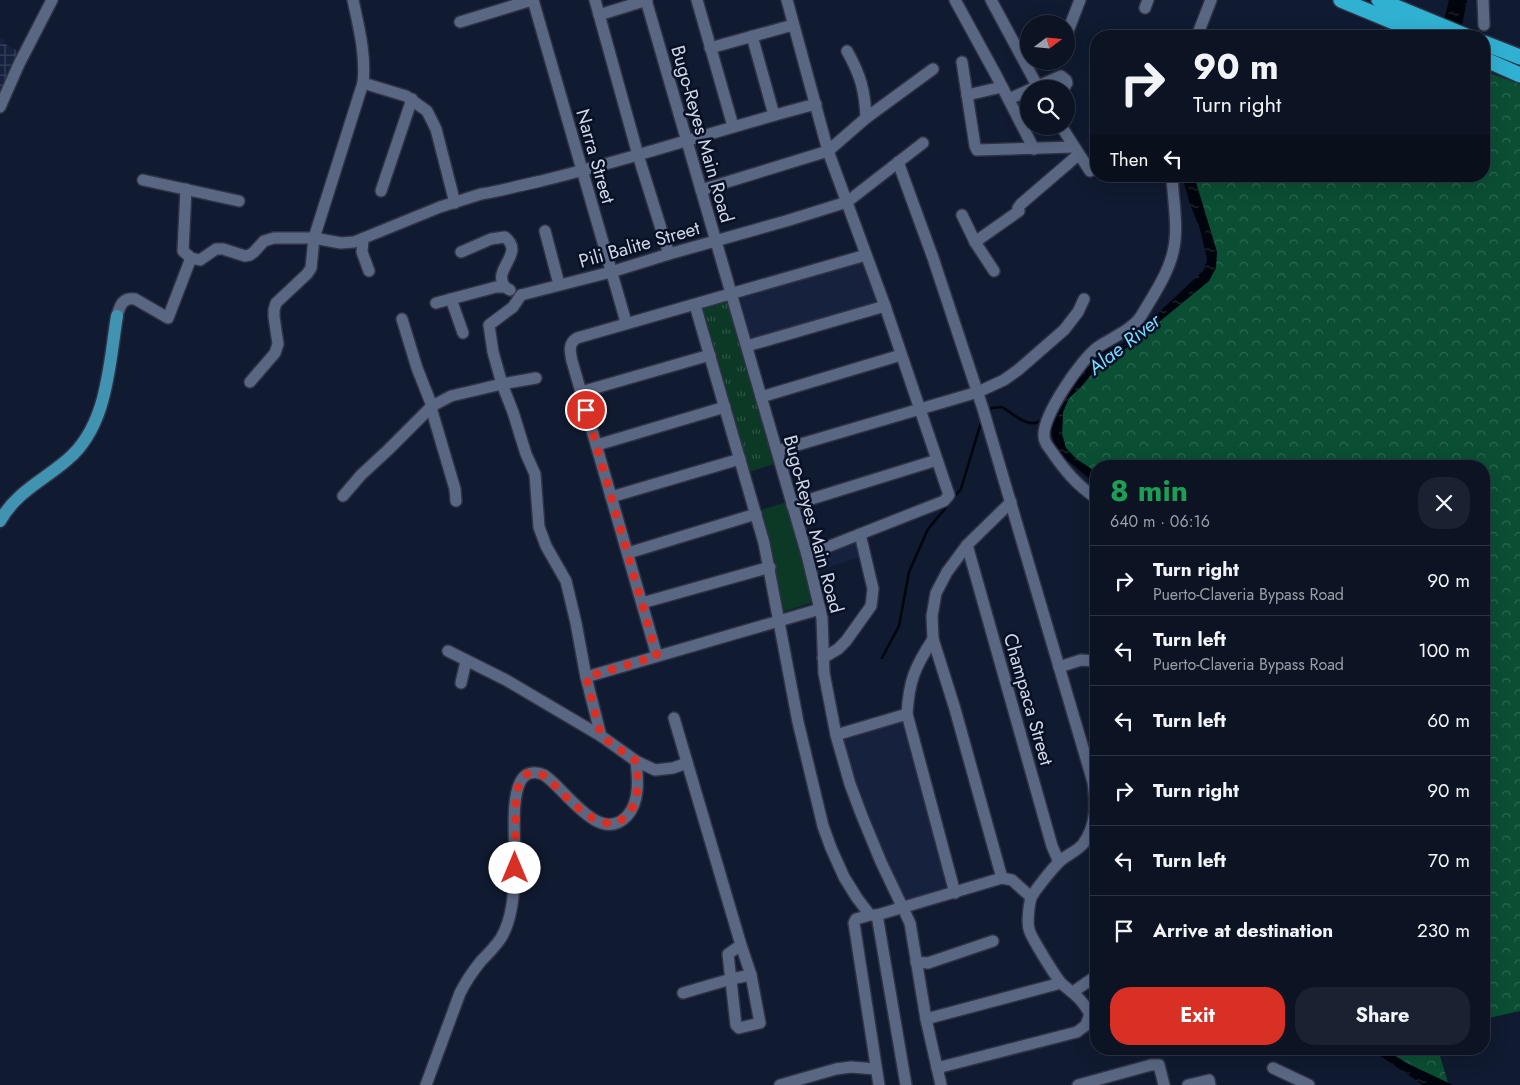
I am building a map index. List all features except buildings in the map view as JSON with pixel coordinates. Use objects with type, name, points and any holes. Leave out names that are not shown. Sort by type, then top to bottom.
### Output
[{"type":"highway","points":[[1341,0],[1384,8],[1448,30]]},
{"type":"highway","points":[[1384,8],[1419,30]]},
{"type":"highway","points":[[1490,45],[1520,57]]},
{"type":"highway","points":[[1490,62],[1520,75]]},
{"type":"main road","points":[[0,521],[15,500],[70,458],[84,442],[102,403],[117,316]]},
{"type":"street","points":[[0,108],[19,64],[52,0]]},
{"type":"street","points":[[250,382],[275,353],[278,344],[274,310],[276,303],[311,268],[314,238],[363,83],[364,54],[353,0]]},
{"type":"street","points":[[460,22],[532,0]]},
{"type":"street","name":"Narra Street","points":[[532,0],[626,322]]},
{"type":"street","points":[[595,0],[638,155],[669,254]]},
{"type":"street","points":[[599,15],[647,0]]},
{"type":"street","name":"Bugo-Reyes Main Road","points":[[647,0],[686,141],[807,555],[820,609],[827,691],[836,735],[850,784],[862,816],[911,927],[926,1019],[941,1085]]},
{"type":"street","points":[[697,0],[733,126]]},
{"type":"street","points":[[787,0],[828,150],[885,306],[919,409],[949,491],[948,499],[807,555]]},
{"type":"street","points":[[955,0],[1034,149]]},
{"type":"street","points":[[1074,15],[1080,0]]},
{"type":"street","points":[[1199,30],[1211,0]]},
{"type":"street","points":[[1483,0],[1484,25]]},
{"type":"street","points":[[995,2],[1030,80]]},
{"type":"street","points":[[710,48],[794,25]]},
{"type":"street","points":[[752,36],[774,115]]},
{"type":"street","points":[[847,50],[863,86],[866,99],[866,118]]},
{"type":"street","points":[[962,62],[975,146],[978,150],[1034,149],[1076,151]]},
{"type":"street","points":[[701,190],[828,150],[866,118],[933,69]]},
{"type":"street","points":[[1052,80],[1063,76],[1066,80]]},
{"type":"street","points":[[363,83],[399,93],[412,99],[427,111],[436,129],[455,203]]},
{"type":"street","points":[[967,95],[1002,87]]},
{"type":"street","points":[[1008,99],[1020,94]]},
{"type":"street","points":[[381,191],[412,99]]},
{"type":"street","points":[[186,189],[183,251],[191,258],[200,260],[216,249],[223,249],[245,256],[250,255],[264,241],[274,238],[314,238],[347,243],[363,239],[402,222],[481,194],[582,172],[733,126],[816,104]]},
{"type":"street","points":[[1066,135],[1090,172]]},
{"type":"street","name":"Pili Balite Street","points":[[521,295],[611,272],[847,202],[922,143]]},
{"type":"street","points":[[975,242],[1018,211],[1020,204],[1076,151]]},
{"type":"street","points":[[898,162],[934,258],[985,414],[1090,772]]},
{"type":"street","points":[[143,180],[239,201]]},
{"type":"street","points":[[1090,494],[1069,476],[1047,447],[1044,430],[1060,394],[1082,363],[1098,347],[1139,318],[1162,279],[1170,261],[1176,238],[1172,182]]},
{"type":"street","points":[[962,215],[975,242],[994,271]]},
{"type":"street","points":[[545,230],[559,284]]},
{"type":"street","points":[[461,252],[476,244],[499,236],[509,240],[512,252],[500,275],[501,282],[505,287],[521,295],[513,308],[489,325],[493,352],[526,454],[535,474],[539,527],[546,546],[566,581],[586,677],[601,736]]},
{"type":"street","points":[[363,239],[362,252],[369,271]]},
{"type":"street","points":[[657,656],[571,354],[570,348],[574,340],[626,322],[695,305],[866,255]]},
{"type":"street","points":[[117,316],[122,302],[130,298],[168,318],[191,258]]},
{"type":"street","points":[[436,303],[484,290],[505,287]]},
{"type":"street","points":[[451,299],[463,333]]},
{"type":"street","points":[[776,451],[978,392],[1004,380],[1025,365],[1064,330],[1078,312],[1084,299]]},
{"type":"street","points":[[695,305],[770,567],[798,722],[823,826],[844,877],[857,898],[874,915],[906,1085]]},
{"type":"street","points":[[747,346],[885,306]]},
{"type":"street","points":[[402,319],[413,356],[432,406],[455,489],[456,501]]},
{"type":"street","points":[[581,392],[710,355]]},
{"type":"street","points":[[761,397],[902,355]]},
{"type":"street","points":[[343,496],[361,475],[432,406],[451,396],[536,378]]},
{"type":"street","points":[[597,445],[725,407]]},
{"type":"street","points":[[611,497],[740,459]]},
{"type":"street","points":[[792,505],[937,460]]},
{"type":"street","points":[[1002,878],[955,709],[933,639],[932,616],[936,593],[947,572],[966,545],[1011,502]]},
{"type":"street","points":[[628,553],[756,514]]},
{"type":"street","points":[[823,658],[838,650],[872,606],[873,589],[860,534]]},
{"type":"street","name":"Champaca Street","points":[[966,545],[1059,862]]},
{"type":"street","points":[[642,603],[770,567]]},
{"type":"street","points":[[586,677],[820,609]]},
{"type":"street","points":[[933,639],[913,673],[909,690],[908,714],[955,893]]},
{"type":"street","points":[[448,651],[506,680],[601,736],[636,761],[655,770],[673,768],[688,763]]},
{"type":"street","points":[[1059,667],[1081,660],[1090,661]]},
{"type":"street","points":[[461,683],[466,661]]},
{"type":"street","points":[[836,735],[908,714]]},
{"type":"street","points":[[674,718],[751,975],[760,1021],[758,1025],[739,1028],[737,1027],[728,954],[741,946]]},
{"type":"street","points":[[426,1085],[460,993],[470,976],[500,940],[507,924],[511,908],[515,868],[516,794],[522,778],[527,774],[539,773],[546,777],[582,811],[603,823],[612,824],[621,821],[632,808],[638,779],[636,761]]},
{"type":"street","points":[[937,1068],[1077,1032],[1086,1026],[1090,1014],[1084,1002],[1061,983],[1029,929],[1031,897],[1059,862],[1084,842],[1090,828]]},
{"type":"street","points":[[879,1085],[854,923],[856,919],[903,908],[1002,878],[1012,880],[1031,897]]},
{"type":"street","points":[[916,962],[928,963],[993,941]]},
{"type":"street","points":[[683,994],[731,979],[751,975]]},
{"type":"street","points":[[1073,992],[1090,980]]},
{"type":"street","points":[[926,1019],[1061,983]]},
{"type":"street","points":[[1078,1085],[1152,1065],[1159,1065],[1164,1085]]},
{"type":"street","points":[[780,1085],[803,1082],[851,1067],[876,1069]]},
{"type":"street","points":[[1273,1068],[1284,1079],[1309,1085]]},
{"type":"street","points":[[1188,1085],[1209,1080],[1210,1085]]},
{"type":"shaded area","points":[[0,38],[4,40],[3,43],[22,53],[0,103]]},
{"type":"shaded area","points":[[866,261],[880,304],[751,338],[739,296]]},
{"type":"shaded area","points":[[855,537],[861,557],[816,571],[812,554]]},
{"type":"shaded area","points":[[902,720],[953,891],[905,904],[872,830],[839,738]]},
{"type":"green space","points":[[1490,73],[1520,84],[1520,1011],[1490,1018],[1490,460],[1090,460],[1090,468],[1078,460],[1066,448],[1062,434],[1063,412],[1069,398],[1081,387],[1106,357],[1130,346],[1209,281],[1217,252],[1196,182],[1490,182]]},
{"type":"green space","points":[[727,296],[774,464],[749,472],[701,304]]},
{"type":"green space","points":[[787,502],[814,602],[782,612],[760,510]]},
{"type":"green space","points":[[1394,1055],[1440,1055],[1448,1083]]},
{"type":"water","points":[[1449,0],[1467,0],[1461,30],[1442,30]]},
{"type":"water","name":"Alae River","points":[[1184,182],[1196,182],[1217,252],[1216,268],[1209,281],[1127,348],[1106,357],[1081,387],[1069,398],[1063,412],[1062,434],[1066,448],[1075,458],[1090,468],[1090,479],[1063,457],[1054,444],[1050,427],[1052,410],[1089,361],[1102,351],[1127,342],[1204,270],[1207,259],[1200,229]]},
{"type":"water","points":[[1378,1055],[1394,1055],[1404,1062],[1453,1085],[1423,1085]]},
{"type":"waterway","points":[[987,413],[992,408],[1002,407],[1027,422],[1033,423],[1043,419]]},
{"type":"waterway","points":[[952,499],[961,489],[982,419]]},
{"type":"waterway","points":[[882,658],[899,626],[909,572],[928,529],[949,504]]},
{"type":"route","points":[[515,868],[514,830],[516,794],[522,778],[527,774],[539,773],[546,777],[582,811],[603,823],[612,824],[621,821],[627,816],[636,795],[638,779],[636,761],[601,736],[586,677],[657,656],[586,410]]}]
